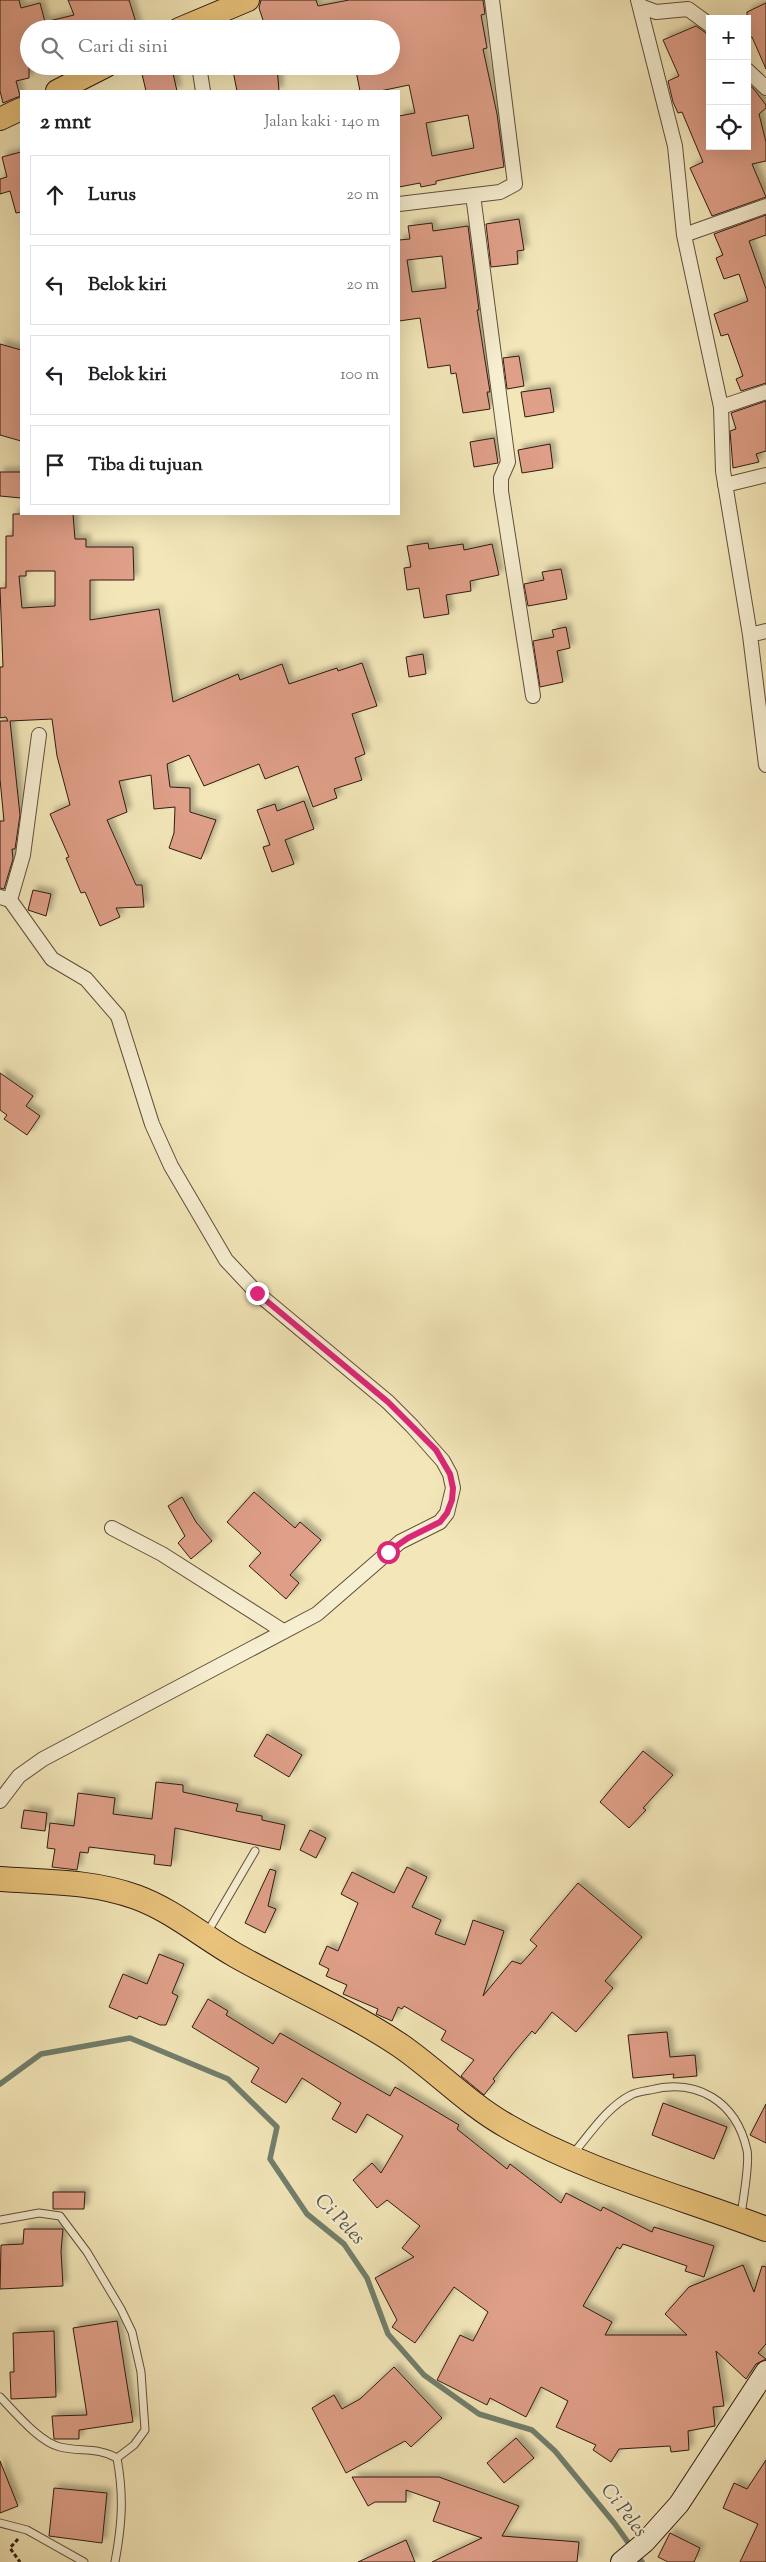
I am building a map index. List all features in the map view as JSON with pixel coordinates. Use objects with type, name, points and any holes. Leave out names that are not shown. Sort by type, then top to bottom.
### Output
[{"type":"highway","points":[[0,1880],[75,1883],[113,1890],[156,1906],[232,1954],[346,2014],[401,2047],[480,2109],[509,2127],[570,2157],[766,2229]]},
{"type":"main road","points":[[204,20],[248,0]]},
{"type":"main road","points":[[58,90],[88,75]]},
{"type":"main road","points":[[621,2562],[645,2542],[688,2491],[766,2372]]},
{"type":"street","points":[[400,204],[505,191],[514,186],[516,182],[492,0]]},
{"type":"street","points":[[639,3],[656,12],[688,9],[706,22]]},
{"type":"street","points":[[639,3],[675,146],[684,235],[721,406],[725,485],[750,635],[766,764]]},
{"type":"street","points":[[751,74],[766,88]]},
{"type":"street","points":[[200,75],[203,90]]},
{"type":"street","points":[[473,195],[508,462],[501,478],[501,491],[533,696]]},
{"type":"street","points":[[684,235],[766,206]]},
{"type":"street","points":[[721,406],[766,392]]},
{"type":"street","points":[[725,485],[766,475]]},
{"type":"street","points":[[750,635],[766,631]]},
{"type":"street","points":[[0,1801],[19,1776],[43,1759],[283,1632],[332,1603],[400,1542],[440,1522],[447,1513],[452,1500],[453,1488],[450,1474],[436,1450],[388,1402],[257,1293],[226,1260],[190,1202],[167,1158],[152,1124],[118,1016],[86,979],[52,959],[5,899],[23,855],[39,735]]},
{"type":"street","points":[[112,1528],[162,1554],[283,1632]]},
{"type":"lane","points":[[206,1936],[255,1851]]},
{"type":"lane","points":[[570,2157],[610,2111],[632,2094],[667,2086],[685,2086],[705,2092],[733,2117],[747,2151],[741,2219]]},
{"type":"lane","points":[[0,2220],[39,2213],[60,2216],[87,2252],[121,2309],[132,2332],[141,2372],[145,2430],[134,2445],[117,2458]]},
{"type":"lane","points":[[0,2396],[41,2438],[59,2447],[105,2451],[117,2458]]},
{"type":"lane","points":[[115,2562],[122,2525],[122,2488],[117,2458]]},
{"type":"lane","points":[[0,2523],[27,2530],[84,2562]]},
{"type":"path","points":[[20,2562],[10,2548],[27,2530]]},
{"type":"building","points":[[0,0],[19,0],[21,8],[40,3],[44,20],[20,20],[20,75],[29,75],[29,78],[16,81],[20,96],[3,103],[0,91]]},
{"type":"building","points":[[68,0],[129,0],[135,20],[53,20],[74,15]]},
{"type":"building","points":[[261,0],[316,0],[318,6],[349,0],[483,0],[485,14],[481,15],[487,48],[483,49],[497,114],[504,167],[436,181],[436,184],[421,187],[420,183],[400,187],[400,116],[415,113],[409,85],[385,90],[360,90],[357,75],[400,75],[400,20],[263,20],[259,8]],"holes":[[[468,115],[474,148],[432,156],[426,123]]]},
{"type":"building","points":[[766,3],[766,69],[751,37],[751,15],[747,15],[747,12]]},
{"type":"building","points":[[696,26],[706,33],[706,150],[751,150],[751,87],[766,105],[766,108],[759,114],[766,142],[766,161],[752,164],[766,197],[712,216],[690,168],[703,162],[682,112],[678,113],[673,102],[668,81],[679,76],[663,40]]},
{"type":"building","points":[[142,75],[173,75],[177,90],[146,90]]},
{"type":"building","points":[[234,75],[278,75],[279,90],[237,90]]},
{"type":"building","points":[[20,152],[20,212],[16,213],[10,191],[0,194],[0,179],[7,177],[2,157]]},
{"type":"building","points":[[766,215],[766,235],[749,241],[766,289],[766,383],[741,391],[736,379],[743,376],[728,334],[721,336],[714,314],[748,301],[739,274],[724,279],[716,258],[723,255],[714,234]]},
{"type":"building","points":[[519,219],[524,250],[517,251],[518,264],[491,267],[486,224]]},
{"type":"building","points":[[432,223],[433,231],[468,226],[479,310],[477,310],[490,392],[487,392],[490,409],[463,413],[456,373],[451,374],[450,365],[428,368],[420,318],[400,321],[400,240],[410,239],[408,226]],"holes":[[[442,256],[446,288],[412,292],[407,260]]]},
{"type":"building","points":[[0,344],[20,350],[20,441],[0,435]]},
{"type":"building","points":[[519,356],[524,386],[507,389],[503,358]]},
{"type":"building","points":[[550,388],[554,412],[525,417],[521,392]]},
{"type":"building","points":[[766,401],[766,451],[756,454],[759,462],[733,468],[730,431],[736,429],[731,413]]},
{"type":"building","points":[[494,438],[498,463],[474,467],[470,442]]},
{"type":"building","points":[[550,444],[553,468],[522,473],[518,450]]},
{"type":"building","points":[[0,472],[20,472],[20,498],[0,496]]},
{"type":"building","points":[[13,514],[73,515],[75,539],[86,539],[86,547],[133,547],[134,580],[90,580],[90,620],[159,609],[173,702],[238,674],[240,680],[282,664],[289,684],[337,668],[338,671],[362,663],[377,706],[352,714],[365,754],[355,758],[362,780],[334,789],[337,798],[313,807],[298,766],[265,779],[259,764],[204,786],[189,755],[167,764],[170,787],[190,788],[190,812],[216,820],[201,859],[169,848],[174,833],[175,807],[154,809],[151,775],[119,781],[127,812],[107,820],[136,885],[142,885],[144,907],[116,908],[120,917],[100,926],[85,892],[81,893],[66,858],[69,857],[50,814],[70,805],[57,756],[52,719],[10,721],[20,815],[15,849],[12,849],[13,859],[4,889],[0,888],[0,821],[4,821],[0,779],[0,721],[8,721],[6,717],[0,718],[0,667],[3,667],[0,588],[6,588],[6,536],[13,536]],"holes":[[[26,571],[55,571],[55,606],[22,608],[19,576],[26,576]]]},
{"type":"building","points":[[428,543],[429,549],[463,544],[464,550],[492,544],[499,575],[470,581],[471,591],[446,595],[449,614],[424,618],[419,588],[407,590],[404,568],[411,567],[407,546]]},
{"type":"building","points":[[561,569],[567,599],[528,606],[524,584],[544,580],[542,572]]},
{"type":"building","points":[[566,627],[570,648],[557,651],[563,682],[540,687],[533,641],[554,637],[552,630]]},
{"type":"building","points":[[423,654],[426,674],[409,677],[406,657]]},
{"type":"building","points":[[304,801],[314,829],[285,840],[294,864],[272,872],[263,847],[270,845],[257,810],[275,804],[277,811]]},
{"type":"building","points":[[33,890],[51,894],[46,916],[28,910]]},
{"type":"building","points":[[0,1073],[33,1096],[26,1106],[40,1116],[27,1135],[4,1119],[7,1115],[0,1110]]},
{"type":"building","points":[[254,1492],[295,1528],[300,1522],[321,1540],[290,1575],[299,1583],[286,1599],[249,1566],[261,1553],[227,1522]]},
{"type":"building","points":[[182,1497],[196,1522],[212,1541],[191,1559],[178,1543],[185,1536],[168,1506]]},
{"type":"building","points":[[267,1734],[302,1755],[289,1777],[254,1756]]},
{"type":"building","points":[[643,1751],[673,1775],[643,1808],[646,1810],[629,1828],[600,1802]]},
{"type":"building","points":[[156,1782],[183,1785],[183,1792],[238,1804],[236,1811],[262,1816],[262,1820],[285,1825],[280,1850],[175,1828],[171,1866],[154,1864],[155,1855],[89,1847],[88,1853],[80,1852],[77,1870],[52,1867],[55,1849],[47,1848],[50,1823],[74,1826],[78,1793],[115,1798],[113,1814],[152,1819]]},
{"type":"building","points":[[24,1810],[47,1813],[45,1831],[21,1828]]},
{"type":"building","points":[[310,1830],[326,1838],[316,1858],[300,1850]]},
{"type":"building","points":[[407,1867],[427,1877],[412,1907],[441,1920],[435,1934],[465,1945],[473,1920],[504,1931],[483,1996],[512,1961],[521,1964],[537,1946],[530,1940],[578,1883],[642,1937],[605,1981],[613,1988],[576,2032],[552,2012],[535,2034],[532,2031],[515,2051],[493,2079],[495,2081],[484,2095],[461,2076],[474,2060],[441,2040],[446,2031],[404,2006],[402,2009],[398,2007],[392,2021],[376,2014],[378,2009],[343,1994],[347,1985],[326,1976],[329,1969],[319,1964],[327,1946],[338,1951],[358,1903],[341,1894],[352,1872],[394,1893]]},
{"type":"building","points":[[270,1869],[276,1871],[268,1906],[276,1909],[265,1933],[245,1923]]},
{"type":"building","points":[[159,1954],[184,1964],[172,1993],[178,1996],[166,2025],[160,2025],[139,2016],[137,2019],[109,2007],[123,1974],[147,1984]]},
{"type":"building","points":[[208,1999],[228,2011],[226,2015],[273,2044],[280,2033],[390,2096],[395,2087],[459,2125],[457,2129],[507,2169],[510,2164],[561,2203],[566,2193],[601,2211],[603,2207],[652,2232],[654,2227],[714,2246],[704,2277],[685,2271],[687,2266],[623,2244],[620,2249],[617,2247],[583,2306],[612,2322],[605,2335],[687,2335],[665,2314],[689,2287],[743,2265],[754,2292],[762,2266],[766,2267],[766,2344],[758,2353],[766,2359],[756,2364],[746,2379],[716,2351],[724,2406],[713,2407],[715,2426],[688,2431],[689,2450],[671,2452],[670,2446],[619,2449],[611,2462],[593,2450],[596,2445],[556,2427],[568,2401],[541,2387],[526,2417],[490,2398],[487,2405],[437,2380],[460,2335],[473,2341],[488,2312],[454,2287],[415,2343],[392,2327],[397,2320],[375,2278],[414,2257],[402,2248],[420,2226],[387,2200],[377,2208],[353,2180],[372,2163],[381,2173],[403,2136],[367,2114],[356,2133],[332,2119],[341,2103],[302,2078],[286,2103],[251,2082],[259,2068],[192,2027]]},
{"type":"building","points":[[667,2032],[670,2057],[695,2055],[697,2076],[673,2078],[674,2074],[633,2078],[628,2035]]},
{"type":"building","points":[[663,2103],[727,2127],[714,2159],[652,2135]]},
{"type":"building","points":[[766,2104],[766,2143],[750,2135]]},
{"type":"building","points":[[53,2192],[85,2192],[84,2209],[53,2209]]},
{"type":"building","points":[[24,2229],[63,2229],[61,2251],[63,2286],[0,2289],[1,2245],[23,2244]]},
{"type":"building","points":[[117,2321],[133,2422],[79,2430],[79,2439],[54,2439],[52,2416],[87,2415],[73,2328]]},
{"type":"building","points":[[54,2331],[56,2397],[11,2399],[10,2372],[14,2372],[13,2333]]},
{"type":"building","points":[[394,2367],[442,2418],[411,2447],[405,2441],[346,2473],[312,2408],[334,2395],[342,2409],[360,2399]]},
{"type":"building","points":[[516,2438],[534,2458],[504,2483],[487,2463]]},
{"type":"building","points":[[766,2460],[766,2562],[740,2562],[758,2524],[723,2508],[734,2483],[747,2489]]},
{"type":"building","points":[[0,2461],[18,2506],[0,2513]]},
{"type":"building","points":[[352,2477],[439,2477],[519,2506],[502,2536],[579,2542],[577,2562],[432,2562],[482,2538],[433,2521],[440,2502],[406,2490],[406,2502],[375,2502],[368,2506]]},
{"type":"building","points":[[54,2488],[107,2493],[102,2543],[49,2536]]},
{"type":"building","points":[[670,2533],[700,2548],[694,2562],[668,2562],[658,2557]]},
{"type":"building","points":[[406,2540],[415,2562],[358,2562]]},
{"type":"waterway","name":"Ci Peles","points":[[0,2084],[41,2054],[130,2038],[228,2079],[277,2127],[270,2159],[307,2214],[344,2244],[367,2278],[388,2334],[424,2375],[479,2414],[532,2430],[555,2451],[615,2524],[642,2562]]},
{"type":"route","points":[[257,1293],[388,1402],[436,1450],[450,1474],[453,1488],[452,1500],[447,1513],[440,1522],[430,1529],[400,1542],[388,1552]]}]
